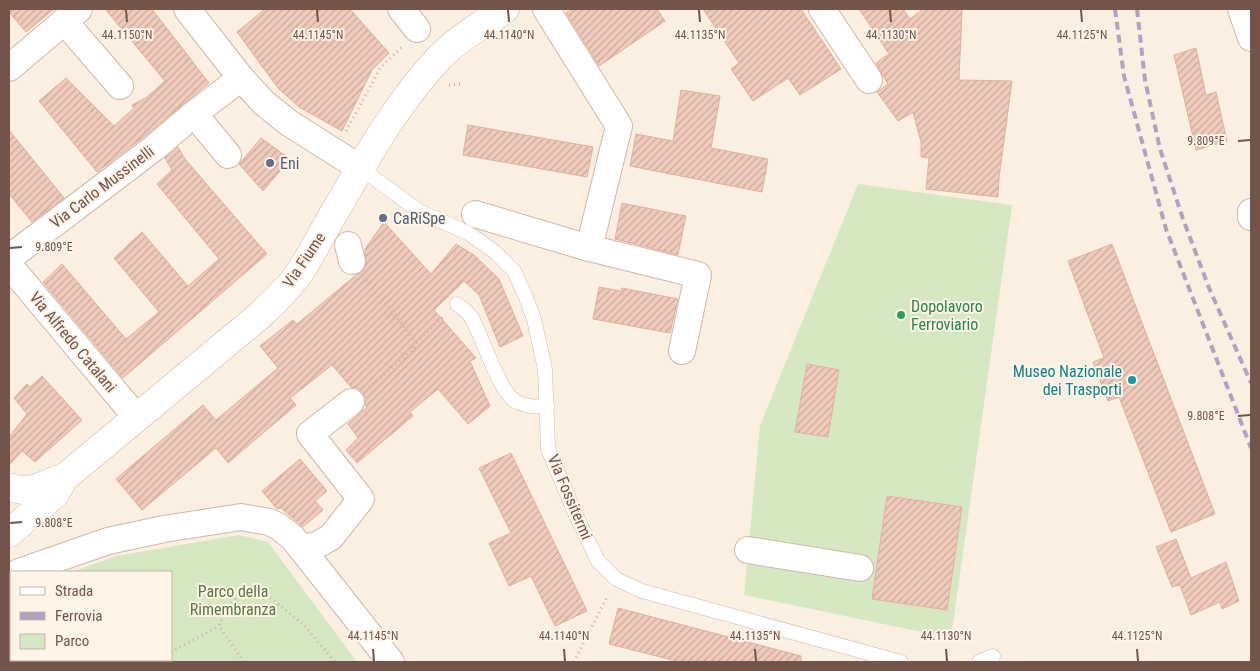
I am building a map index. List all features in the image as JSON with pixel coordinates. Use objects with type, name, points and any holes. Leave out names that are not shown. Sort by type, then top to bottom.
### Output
[{"type":"main road","name":"Via Fiume","points":[[9,533],[55,494],[64,478],[258,317],[296,278],[360,168],[416,85],[450,47],[505,9]]},
{"type":"main road","name":"Via Fiume","points":[[9,487],[34,491],[45,484],[64,478]]},
{"type":"street","points":[[187,9],[240,78],[264,103],[289,123],[360,168]]},
{"type":"street","points":[[401,9],[412,36]]},
{"type":"street","points":[[546,9],[619,126],[589,248]]},
{"type":"street","points":[[822,9],[869,80]]},
{"type":"street","points":[[9,68],[71,15],[120,86]]},
{"type":"street","name":"Via Carlo Mussinelli","points":[[9,258],[154,148],[240,78]]},
{"type":"street","points":[[194,114],[228,155]]},
{"type":"street","points":[[1251,212],[1251,217]]},
{"type":"street","points":[[475,214],[589,248],[698,275],[682,351]]},
{"type":"street","name":"Via Alfredo Catalani","points":[[9,265],[137,418]]},
{"type":"street","points":[[301,548],[317,546],[331,537],[361,499],[310,434],[351,402]]},
{"type":"street","points":[[23,571],[108,541],[164,529],[241,517],[260,519],[278,526],[293,538],[391,662]]},
{"type":"street","points":[[748,550],[860,568]]},
{"type":"lane","name":"Via Fossitermi","points":[[360,168],[377,178],[419,211],[468,233],[495,252],[514,271],[526,295],[534,319],[545,369],[548,449],[598,561],[616,579],[642,591],[901,662]]},
{"type":"lane","points":[[458,304],[471,316],[500,381],[511,398],[532,407],[547,406]]},
{"type":"lane","points":[[978,662],[993,656]]},
{"type":"path","points":[[345,134],[381,67],[412,36]]},
{"type":"path","points":[[350,253],[416,342]]},
{"type":"path","points":[[351,402],[413,350],[416,342],[458,304]]},
{"type":"path","points":[[574,662],[616,579]]},
{"type":"path","points":[[172,651],[219,626],[222,616],[240,596],[248,591],[262,591],[305,626],[335,662]]},
{"type":"path","points":[[219,626],[244,662]]},
{"type":"green space","name":"Dopolavoro Ferroviario","points":[[858,184],[1012,205],[951,638],[744,595],[760,426]]},
{"type":"green space","name":"Parco della Rimembranza","points":[[239,535],[268,542],[357,662],[9,662],[10,599],[10,661],[172,661],[172,571],[75,571],[116,556]]},
{"type":"building","points":[[9,9],[54,9],[26,32],[9,12]]},
{"type":"building","points":[[105,9],[152,9],[209,83],[145,136],[97,172],[39,101],[66,78],[114,126],[134,108],[132,105],[147,97],[165,81]]},
{"type":"building","points":[[265,9],[350,9],[389,53],[372,70],[342,131],[299,107],[278,88],[237,32]]},
{"type":"building","points":[[573,9],[657,9],[665,21],[599,66],[566,13]]},
{"type":"building","points":[[703,9],[801,9],[841,69],[800,95],[788,78],[753,101],[731,69],[739,63]]},
{"type":"building","points":[[859,9],[903,9],[910,19],[923,9],[962,9],[959,80],[1012,81],[998,197],[926,189],[929,158],[921,157],[921,142],[913,112],[898,121],[877,92],[888,84],[876,63],[889,54]]},
{"type":"building","points":[[1196,48],[1206,95],[1216,92],[1227,141],[1196,150],[1174,55]]},
{"type":"building","points":[[681,90],[720,96],[711,148],[768,159],[762,192],[630,166],[636,134],[673,141]]},
{"type":"building","points":[[468,125],[593,147],[587,177],[463,155]]},
{"type":"building","points":[[9,130],[64,198],[32,222],[9,194]]},
{"type":"building","points":[[261,138],[290,159],[263,191],[239,164]]},
{"type":"building","points":[[178,147],[185,159],[267,254],[123,378],[43,282],[62,264],[126,339],[159,312],[114,258],[142,232],[188,286],[219,259],[157,184],[172,170],[165,158]]},
{"type":"building","points":[[622,203],[686,216],[678,255],[615,239]]},
{"type":"building","points":[[384,222],[431,274],[456,244],[474,255],[499,279],[523,336],[500,347],[479,295],[464,281],[434,310],[476,358],[470,361],[490,406],[468,424],[438,389],[410,412],[413,416],[357,463],[346,450],[358,438],[348,424],[367,407],[365,404],[366,399],[357,388],[351,387],[332,365],[290,398],[296,405],[228,463],[216,448],[142,510],[116,479],[203,405],[216,420],[278,368],[260,346],[293,320],[297,324],[363,271],[366,265],[365,249]]},
{"type":"building","name":"Museo Nazionale dei Trasporti","points":[[1112,244],[1215,514],[1171,532],[1119,397],[1108,401],[1093,362],[1104,358],[1068,261]]},
{"type":"building","points":[[599,287],[621,291],[622,288],[678,299],[670,333],[593,319]]},
{"type":"building","points":[[807,364],[839,370],[828,437],[795,432]]},
{"type":"building","points":[[42,376],[82,420],[35,462],[22,451],[9,465],[9,437],[27,414],[14,398],[27,384],[30,387]]},
{"type":"building","points":[[511,453],[587,611],[555,626],[531,576],[509,586],[489,543],[511,533],[479,468]]},
{"type":"building","points":[[300,459],[327,491],[315,501],[323,510],[303,527],[281,508],[277,509],[262,491]]},
{"type":"building","points":[[887,496],[962,507],[947,610],[872,599]]},
{"type":"building","points":[[1176,539],[1191,578],[1226,562],[1239,601],[1222,609],[1220,602],[1191,615],[1180,585],[1172,587],[1156,547]]},
{"type":"building","points":[[618,608],[801,656],[801,662],[680,662],[609,644]]},
{"type":"railway","points":[[1115,9],[1124,76],[1166,229],[1251,448]]},
{"type":"railway","points":[[1137,9],[1145,80],[1160,149],[1183,219],[1209,288],[1251,383]]},
{"type":"place","name":"Eni","points":[[270,163]]},
{"type":"place","name":"CaRiSpe","points":[[383,218]]},
{"type":"place","name":"Dopolavoro Ferroviario","points":[[901,315]]},
{"type":"place","name":"Museo Nazionale dei Trasporti","points":[[1132,380]]}]
